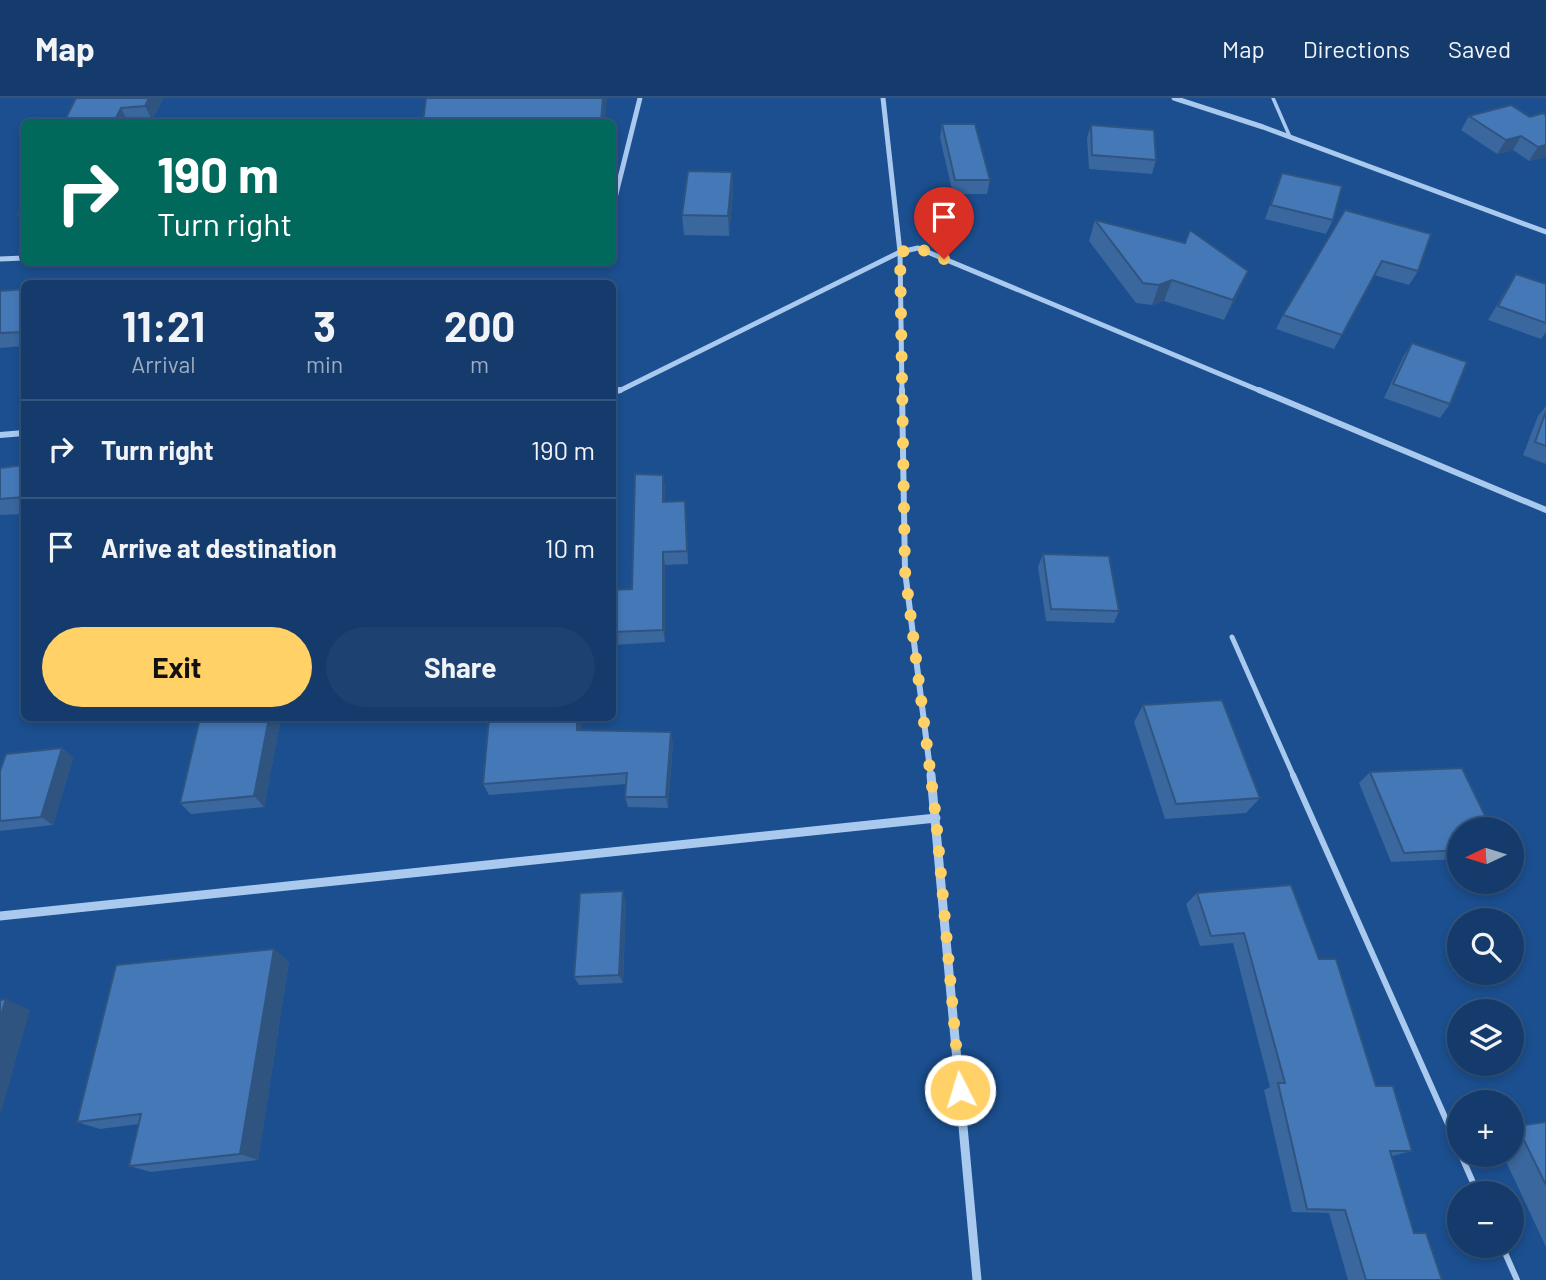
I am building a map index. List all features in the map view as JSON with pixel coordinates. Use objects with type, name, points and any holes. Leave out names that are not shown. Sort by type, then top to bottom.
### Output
[{"type":"street","points":[[616,195],[640,98]]},
{"type":"street","points":[[883,98],[900,252],[905,571],[936,818],[977,1280]]},
{"type":"street","points":[[1174,98],[1290,137],[1546,232]]},
{"type":"street","points":[[616,391],[900,252],[918,248],[1546,510]]},
{"type":"street","points":[[0,259],[21,258]]},
{"type":"street","points":[[0,435],[21,433]]},
{"type":"street","points":[[0,916],[936,818]]},
{"type":"lane","points":[[1273,98],[1290,137]]},
{"type":"lane","points":[[1232,637],[1447,1124]]},
{"type":"lane","points":[[1507,1258],[1517,1280]]},
{"type":"building","points":[[76,98],[149,98],[145,106],[121,108],[116,119],[66,119]]},
{"type":"building","points":[[426,98],[603,98],[601,119],[423,119]]},
{"type":"building","points":[[1511,105],[1530,117],[1543,113],[1546,116],[1546,145],[1538,147],[1521,136],[1506,140],[1469,116]]},
{"type":"building","points":[[942,124],[975,124],[990,180],[955,180]]},
{"type":"building","points":[[1091,125],[1154,130],[1156,160],[1092,155]]},
{"type":"building","points":[[688,171],[732,172],[728,216],[682,215]]},
{"type":"building","points":[[1282,173],[1342,186],[1333,220],[1271,205]]},
{"type":"building","points":[[1345,210],[1431,234],[1418,271],[1382,261],[1342,335],[1283,315]]},
{"type":"building","points":[[1095,220],[1185,243],[1190,230],[1248,271],[1233,300],[1172,280],[1159,285],[1143,283]]},
{"type":"building","points":[[1516,274],[1546,284],[1546,323],[1498,306]]},
{"type":"building","points":[[21,289],[21,332],[0,333],[0,291]]},
{"type":"building","points":[[1412,343],[1467,362],[1450,404],[1393,384]]},
{"type":"building","points":[[1546,411],[1546,446],[1535,442]]},
{"type":"building","points":[[21,465],[21,497],[0,499],[0,468]]},
{"type":"building","points":[[635,474],[663,475],[663,502],[685,501],[687,551],[663,552],[663,630],[616,632],[616,590],[632,589]]},
{"type":"building","points":[[1043,554],[1109,556],[1119,611],[1051,609]]},
{"type":"building","points":[[1222,700],[1260,798],[1176,804],[1143,705]]},
{"type":"building","points":[[199,721],[268,721],[254,796],[180,803]]},
{"type":"building","points":[[489,721],[577,721],[577,730],[671,732],[666,797],[625,797],[627,773],[483,784]]},
{"type":"building","points":[[62,748],[41,817],[0,821],[0,771],[6,754]]},
{"type":"building","points":[[1462,768],[1486,817],[1447,817],[1447,851],[1404,853],[1370,772]]},
{"type":"building","points":[[1291,885],[1319,959],[1336,959],[1376,1086],[1393,1086],[1412,1151],[1390,1151],[1414,1233],[1426,1233],[1442,1280],[1366,1280],[1345,1210],[1307,1209],[1278,1083],[1285,1083],[1244,933],[1211,936],[1197,893]]},
{"type":"building","points":[[623,891],[619,975],[574,977],[580,893]]},
{"type":"building","points":[[274,949],[240,1154],[129,1166],[141,1114],[77,1122],[116,965]]},
{"type":"building","points":[[6,999],[0,1018],[0,1000]]},
{"type":"building","points":[[1546,1122],[1546,1185],[1524,1140],[1524,1125]]},
{"type":"route","points":[[944,259],[918,248],[900,252],[905,571],[936,818],[960,1090]]}]
